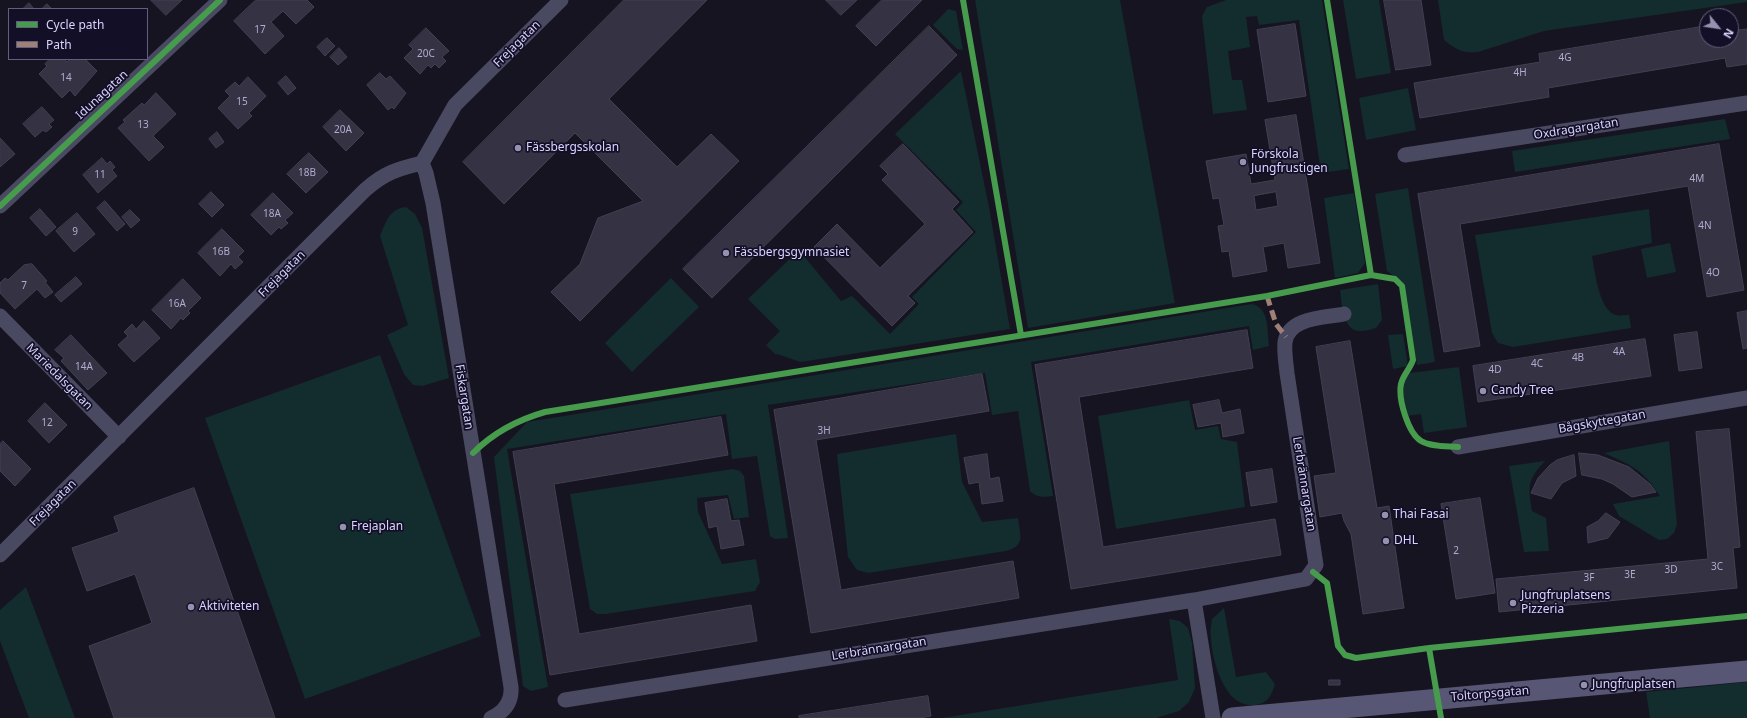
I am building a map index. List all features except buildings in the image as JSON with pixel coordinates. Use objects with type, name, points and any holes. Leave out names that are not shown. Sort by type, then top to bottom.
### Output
[{"type":"street","name":"Idunagatan","points":[[0,206],[220,0]]},
{"type":"street","name":"Frejagatan","points":[[0,555],[365,190],[379,178],[393,171],[422,163],[455,105],[561,0]]},
{"type":"street","name":"Oxdragargatan","points":[[1405,155],[1747,103]]},
{"type":"street","name":"Fiskargatan","points":[[422,163],[434,210],[511,694],[503,711],[491,718]]},
{"type":"street","name":"Lerbrännargatan","points":[[565,700],[1194,600],[1306,579],[1313,572],[1316,565],[1287,374],[1285,343],[1292,327],[1300,322],[1344,314]]},
{"type":"street","name":"Mariedalsgatan","points":[[0,316],[119,437]]},
{"type":"street","name":"Bågskyttegatan","points":[[1458,447],[1747,398]]},
{"type":"street","points":[[1194,600],[1213,718]]},
{"type":"street","name":"Toltorpsgatan","points":[[1232,718],[1747,671]]},
{"type":"green space","points":[[975,0],[1120,0],[1175,303],[1028,328]]},
{"type":"green space","points":[[1226,0],[1322,0],[1349,169],[1321,173],[1299,20],[1259,25],[1257,16],[1246,17],[1250,47],[1228,51],[1232,80],[1242,80],[1247,110],[1213,114],[1202,16],[1207,7]]},
{"type":"green space","points":[[1343,0],[1379,0],[1391,73],[1356,79]]},
{"type":"green space","points":[[1438,0],[1747,0],[1747,2],[1544,31],[1478,52],[1460,50],[1444,40]]},
{"type":"green space","points":[[948,9],[956,11],[963,50],[957,49],[933,25]]},
{"type":"green space","points":[[961,71],[989,207],[1010,329],[801,362],[775,354],[766,345],[780,331],[748,299],[799,250],[841,301],[852,296],[890,334],[919,304],[912,297],[976,232],[956,210],[963,202],[895,134]]},
{"type":"green space","points":[[1408,88],[1416,130],[1366,140],[1359,98]]},
{"type":"green space","points":[[1725,119],[1730,139],[1515,172],[1512,151]]},
{"type":"green space","points":[[1408,188],[1435,362],[1417,365],[1401,281],[1387,271],[1375,194]]},
{"type":"green space","points":[[1354,193],[1365,263],[1358,273],[1335,278],[1324,198]]},
{"type":"green space","points":[[406,207],[415,214],[422,228],[449,378],[422,386],[413,385],[404,374],[387,335],[408,325],[380,236],[386,221],[392,213],[400,208]]},
{"type":"green space","points":[[1649,209],[1652,243],[1592,256],[1596,280],[1602,299],[1610,312],[1616,315],[1629,315],[1631,328],[1513,347],[1498,343],[1492,333],[1475,235]]},
{"type":"green space","points":[[1670,243],[1676,272],[1647,278],[1641,249]]},
{"type":"green space","points":[[671,278],[699,307],[632,372],[605,343]]},
{"type":"green space","points":[[1378,284],[1382,320],[1376,328],[1363,331],[1355,330],[1350,327],[1344,316],[1340,290]]},
{"type":"green space","points":[[1252,304],[1258,306],[1265,315],[1269,346],[1253,350],[1249,326],[1031,362],[1053,496],[1046,497],[1035,495],[1030,491],[1018,411],[992,415],[985,373],[768,405],[788,538],[775,539],[770,536],[757,456],[732,459],[726,414],[507,449],[548,687],[531,691],[523,686],[494,457],[527,422]]},
{"type":"green space","points":[[1403,334],[1408,366],[1393,369],[1388,335]]},
{"type":"green space","name":"Frejaplan","points":[[380,355],[481,636],[305,699],[205,418]]},
{"type":"green space","points":[[1459,367],[1467,427],[1424,433],[1421,414],[1406,416],[1403,388],[1406,377],[1409,373]]},
{"type":"green space","points":[[1189,400],[1195,430],[1218,426],[1221,439],[1237,442],[1245,507],[1116,529],[1098,416]]},
{"type":"green space","points":[[956,434],[962,482],[982,522],[1018,518],[1020,539],[1017,546],[1006,551],[868,573],[857,570],[848,557],[837,454]]},
{"type":"green space","points":[[1669,441],[1677,524],[1674,533],[1667,539],[1659,540],[1619,516],[1613,504],[1660,496],[1648,480],[1636,469],[1604,453]]},
{"type":"green space","points":[[1545,461],[1532,479],[1530,484],[1530,496],[1532,511],[1546,518],[1549,551],[1524,552],[1509,466]]},
{"type":"green space","points":[[733,469],[740,471],[744,476],[749,517],[734,519],[728,495],[697,498],[698,512],[722,564],[756,559],[760,582],[755,591],[606,614],[597,614],[590,609],[570,494]]},
{"type":"green space","points":[[26,587],[75,718],[29,718],[0,641],[0,610]]},
{"type":"green space","points":[[1224,608],[1236,677],[1266,672],[1275,684],[1269,698],[1260,704],[1245,704],[1236,700],[1228,692],[1222,682],[1214,659],[1211,626],[1212,619]]},
{"type":"green space","points":[[1169,619],[1180,621],[1188,628],[1192,643],[1195,688],[1189,702],[1179,711],[1156,718],[942,718],[1178,680]]},
{"type":"green space","points":[[1747,682],[1747,718],[1650,718],[1646,692]]},
{"type":"marked path","points":[[1267,296],[1276,324],[1286,337]]},
{"type":"cycle path","points":[[0,206],[220,0]]},
{"type":"cycle path","points":[[963,0],[1021,335]]},
{"type":"cycle path","points":[[1327,0],[1371,275],[1395,279],[1402,286],[1413,360],[1403,378],[1400,390],[1405,415],[1412,431],[1421,441],[1434,445],[1458,447]]},
{"type":"cycle path","points":[[473,453],[489,439],[506,428],[515,423],[545,412],[1267,296],[1371,275]]},
{"type":"cycle path","points":[[1313,572],[1327,583],[1338,646],[1345,655],[1356,658],[1429,648],[1747,616]]},
{"type":"cycle path","points":[[1429,648],[1441,718]]},
{"type":"place","name":"Fässbergsskolan","points":[[518,148]]},
{"type":"place","name":"Förskola Jungfrustigen","points":[[1243,162]]},
{"type":"place","name":"Fässbergsgymnasiet","points":[[726,253]]},
{"type":"place","name":"Candy Tree","points":[[1483,391]]},
{"type":"place","name":"Thai Fasai","points":[[1385,515]]},
{"type":"place","name":"Frejaplan","points":[[343,527]]},
{"type":"place","name":"DHL","points":[[1386,541]]},
{"type":"place","name":"Jungfruplatsens Pizzeria","points":[[1513,603]]},
{"type":"place","name":"Aktiviteten","points":[[191,607]]},
{"type":"place","name":"Jungfruplatsen","points":[[1584,685]]}]
